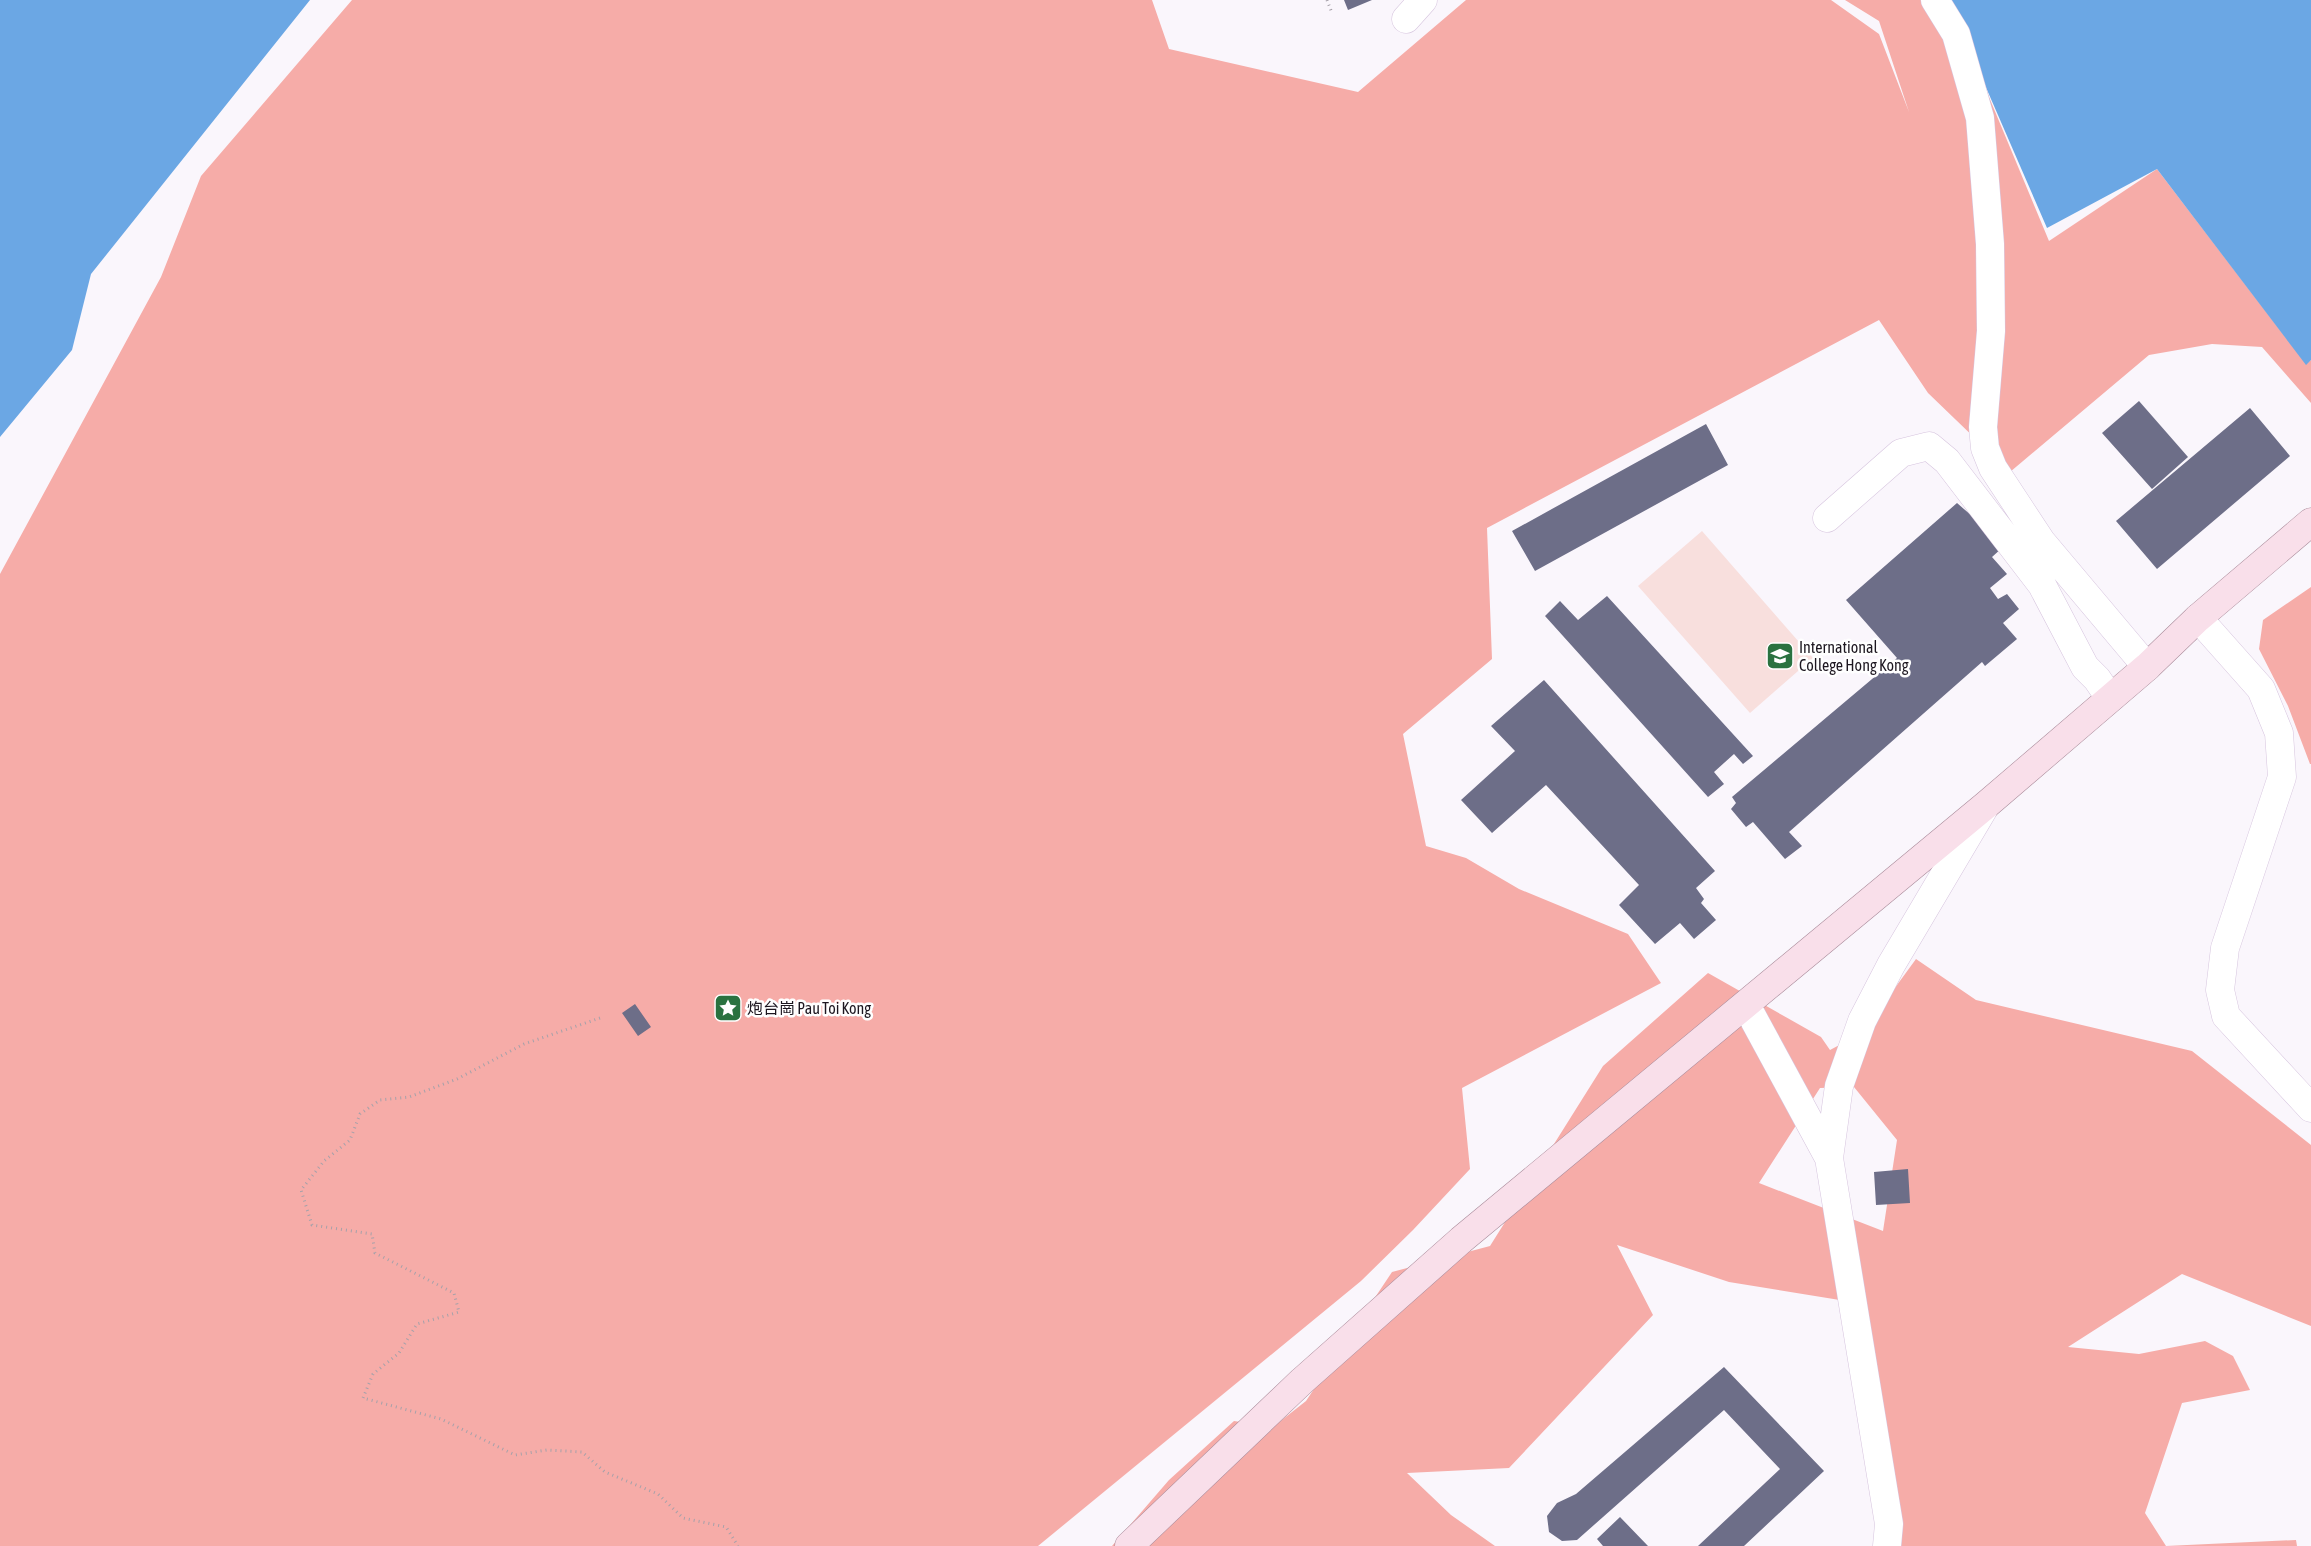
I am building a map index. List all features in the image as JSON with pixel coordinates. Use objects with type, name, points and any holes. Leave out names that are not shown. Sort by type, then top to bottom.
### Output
[{"type":"main road","points":[[1129,1546],[1302,1381],[1461,1240],[1986,805],[2147,667],[2198,618],[2311,522]]},
{"type":"lane","points":[[1935,0],[1956,34],[1980,118],[1990,244],[1991,331],[1983,428],[1985,448],[1992,468],[2041,541],[2147,667]]},
{"type":"lane","points":[[1827,518],[1902,453],[1929,446],[1947,461],[2042,585],[2085,667],[2097,679],[2110,698]]},
{"type":"lane","points":[[2198,618],[2261,689],[2279,733],[2282,777],[2225,948],[2220,990],[2226,1016],[2310,1107]]},
{"type":"lane","points":[[1887,1546],[1889,1524],[1829,1158],[1840,1086],[1862,1022],[1891,965],[1986,805]]},
{"type":"lane","points":[[1746,1005],[1829,1158]]},
{"type":"path","points":[[1327,0],[1332,13]]},
{"type":"path","points":[[600,1018],[524,1044],[457,1079],[409,1097],[380,1100],[360,1114],[350,1140],[324,1161],[301,1190],[312,1225],[372,1234],[375,1253],[454,1293],[459,1312],[417,1324],[399,1353],[373,1374],[363,1398],[441,1419],[515,1454],[547,1450],[582,1452],[605,1472],[658,1494],[683,1518],[726,1527],[738,1546]]},
{"type":"shaded area","points":[[352,0],[1152,0],[1169,49],[1358,92],[1466,0],[1831,0],[1879,34],[1909,112],[1879,21],[1845,0],[1931,0],[1974,61],[2049,241],[2157,169],[2306,364],[2311,360],[2311,403],[2262,347],[2212,344],[2149,355],[2010,472],[1928,393],[1879,320],[1487,528],[1492,659],[1403,734],[1426,846],[1466,858],[1519,889],[1628,934],[1661,983],[1462,1088],[1470,1169],[1413,1230],[1361,1281],[1038,1546],[0,1546],[0,574],[161,277],[201,176]]},
{"type":"shaded area","points":[[1702,531],[1813,658],[1750,713],[1638,586]]},
{"type":"shaded area","points":[[2311,587],[2310,764],[2288,706],[2259,649],[2263,620]]},
{"type":"shaded area","points":[[1916,959],[1976,1000],[2192,1051],[2311,1145],[2311,1326],[2182,1274],[2068,1347],[2139,1354],[2205,1341],[2233,1356],[2250,1390],[2182,1403],[2145,1513],[2166,1546],[1896,1546],[1852,1302],[1729,1282],[1617,1245],[1653,1315],[1509,1468],[1407,1473],[1451,1515],[1495,1546],[1112,1546],[1169,1480],[1234,1421],[1273,1427],[1306,1401],[1392,1272],[1490,1246],[1603,1066],[1708,973],[1821,1037],[1830,1050],[1862,1033]],"holes":[[[1854,1087],[1897,1140],[1883,1231],[1759,1183],[1820,1088]]]},
{"type":"shaded area","points":[[2296,1540],[2297,1546],[2166,1546]]},
{"type":"water","points":[[0,0],[310,0],[91,274],[72,350],[0,437]]},
{"type":"water","points":[[1948,0],[2311,0],[2311,360],[2306,365],[2157,169],[2047,228]]},
{"type":"building","points":[[1344,0],[1372,0],[1348,10]]},
{"type":"building","points":[[2139,401],[2188,457],[2152,489],[2102,433]]},
{"type":"building","points":[[2250,408],[2290,456],[2157,569],[2116,521]]},
{"type":"building","points":[[1706,424],[1728,465],[1535,571],[1512,531]]},
{"type":"building","points":[[1957,503],[1980,523],[2002,548],[1992,557],[2007,574],[1990,588],[1998,599],[2007,594],[2019,609],[2003,623],[2017,639],[1985,666],[1982,662],[1789,832],[1802,846],[1785,859],[1753,822],[1746,827],[1731,809],[1736,803],[1732,797],[1897,658],[1846,600]]},
{"type":"building","points":[[1607,596],[1753,756],[1743,764],[1734,754],[1714,772],[1724,784],[1708,797],[1545,616],[1560,601],[1578,620]]},
{"type":"building","points":[[1544,680],[1715,871],[1696,888],[1704,899],[1701,903],[1716,920],[1694,939],[1680,923],[1655,944],[1619,905],[1639,885],[1546,785],[1492,833],[1461,800],[1515,751],[1491,726]]},
{"type":"building","points":[[635,1004],[651,1027],[638,1036],[622,1013]]},
{"type":"building","points":[[1908,1169],[1910,1203],[1876,1205],[1874,1172]]},
{"type":"building","points":[[1724,1367],[1824,1471],[1744,1546],[1698,1546],[1780,1469],[1724,1410],[1577,1540],[1562,1541],[1549,1532],[1547,1516],[1557,1503],[1576,1494]]},
{"type":"building","points":[[1620,1517],[1648,1546],[1603,1546],[1597,1539]]},
{"type":"place","name":"International College Hong Kong","points":[[1780,656]]},
{"type":"place","name":"炮台崗 Pau Toi Kong","points":[[728,1008]]}]
